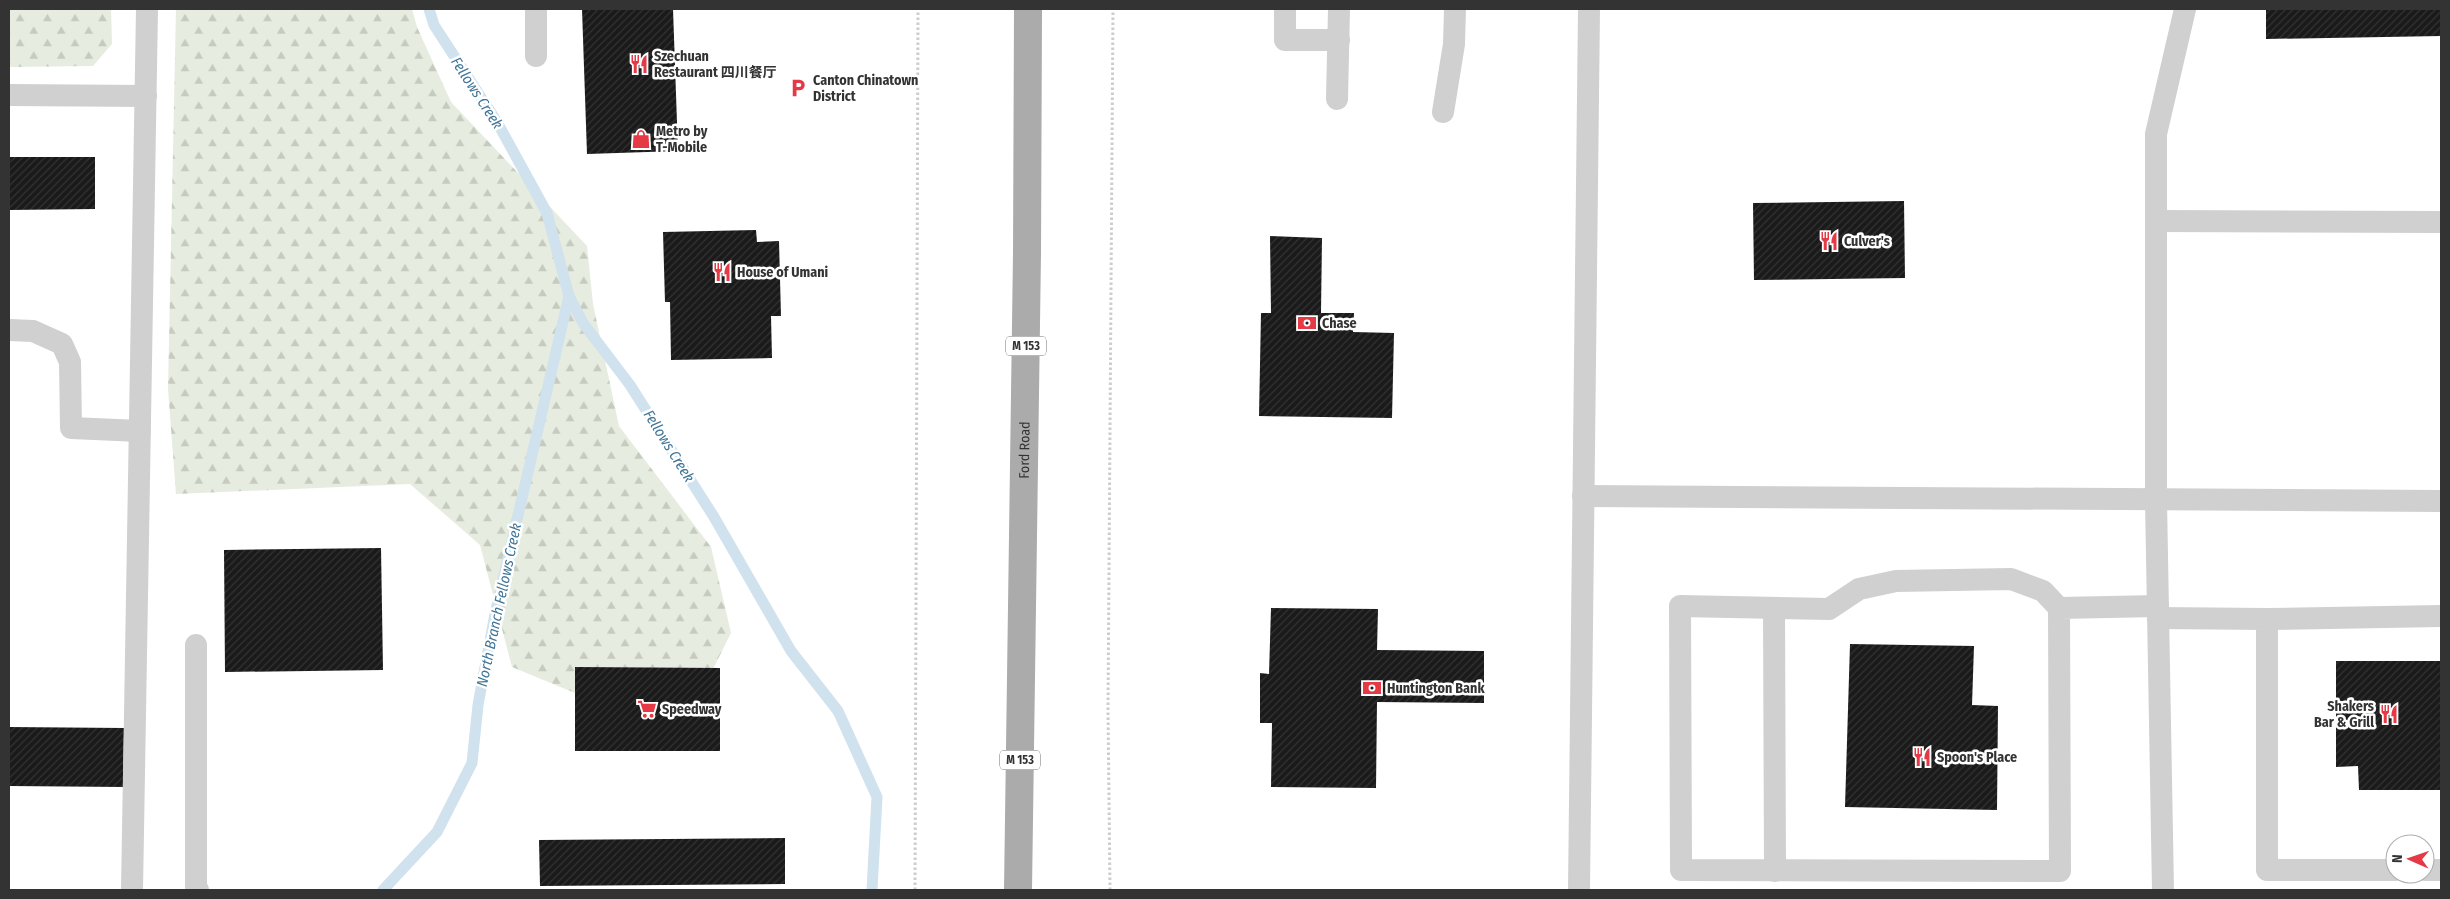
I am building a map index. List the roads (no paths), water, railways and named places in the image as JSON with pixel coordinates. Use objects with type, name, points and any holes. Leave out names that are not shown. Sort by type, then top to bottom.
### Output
[{"type":"main road","name":"Ford Road","points":[[1018,890],[1027,253],[1028,9]]},
{"type":"lane","points":[[132,890],[147,9]]},
{"type":"lane","points":[[536,9],[536,56]]},
{"type":"lane","points":[[1285,9],[1285,40],[1339,40]]},
{"type":"lane","points":[[1337,99],[1338,9]]},
{"type":"lane","points":[[1443,112],[1454,44],[1455,9]]},
{"type":"lane","points":[[1579,890],[1589,9]]},
{"type":"lane","points":[[2163,890],[2156,500],[2156,134],[2185,9]]},
{"type":"lane","points":[[9,95],[146,96]]},
{"type":"lane","points":[[2156,222],[2441,222]]},
{"type":"lane","points":[[9,330],[34,331],[62,344],[70,362],[71,428],[140,431]]},
{"type":"lane","points":[[1583,496],[2441,502]]},
{"type":"lane","points":[[2011,579],[2043,591],[2059,608],[2060,871],[1681,870],[1680,606],[1774,608],[1829,609],[1859,589],[1896,581],[2011,579]]},
{"type":"lane","points":[[1774,608],[1775,871]]},
{"type":"lane","points":[[2059,608],[2267,619],[2441,616]]},
{"type":"lane","points":[[2267,619],[2267,870],[2385,870]]},
{"type":"lane","points":[[196,645],[196,888],[198,890]]},
{"type":"waterway","name":"Fellows Creek","points":[[429,9],[434,25],[497,122],[547,213],[569,296],[583,323],[630,385],[714,517],[791,651],[838,711],[877,797],[872,890]]},
{"type":"waterway","name":"North Branch Fellows Creek","points":[[383,890],[437,832],[472,763],[478,705],[495,614],[569,296]]},
{"type":"place","name":"Szechuan Restaurant 四川餐厅","points":[[639,64]]},
{"type":"place","name":"Canton Chinatown District","points":[[798,88]]},
{"type":"place","name":"Metro by T-Mobile","points":[[641,139]]},
{"type":"place","name":"Culver's","points":[[1829,241]]},
{"type":"place","name":"House of Umani","points":[[722,272]]},
{"type":"place","name":"Chase","points":[[1307,323]]},
{"type":"place","name":"Huntington Bank","points":[[1372,688]]},
{"type":"place","name":"Speedway","points":[[647,709]]},
{"type":"place","name":"Shakers Bar & Grill","points":[[2389,714]]},
{"type":"place","name":"Spoon's Place","points":[[1922,757]]}]
